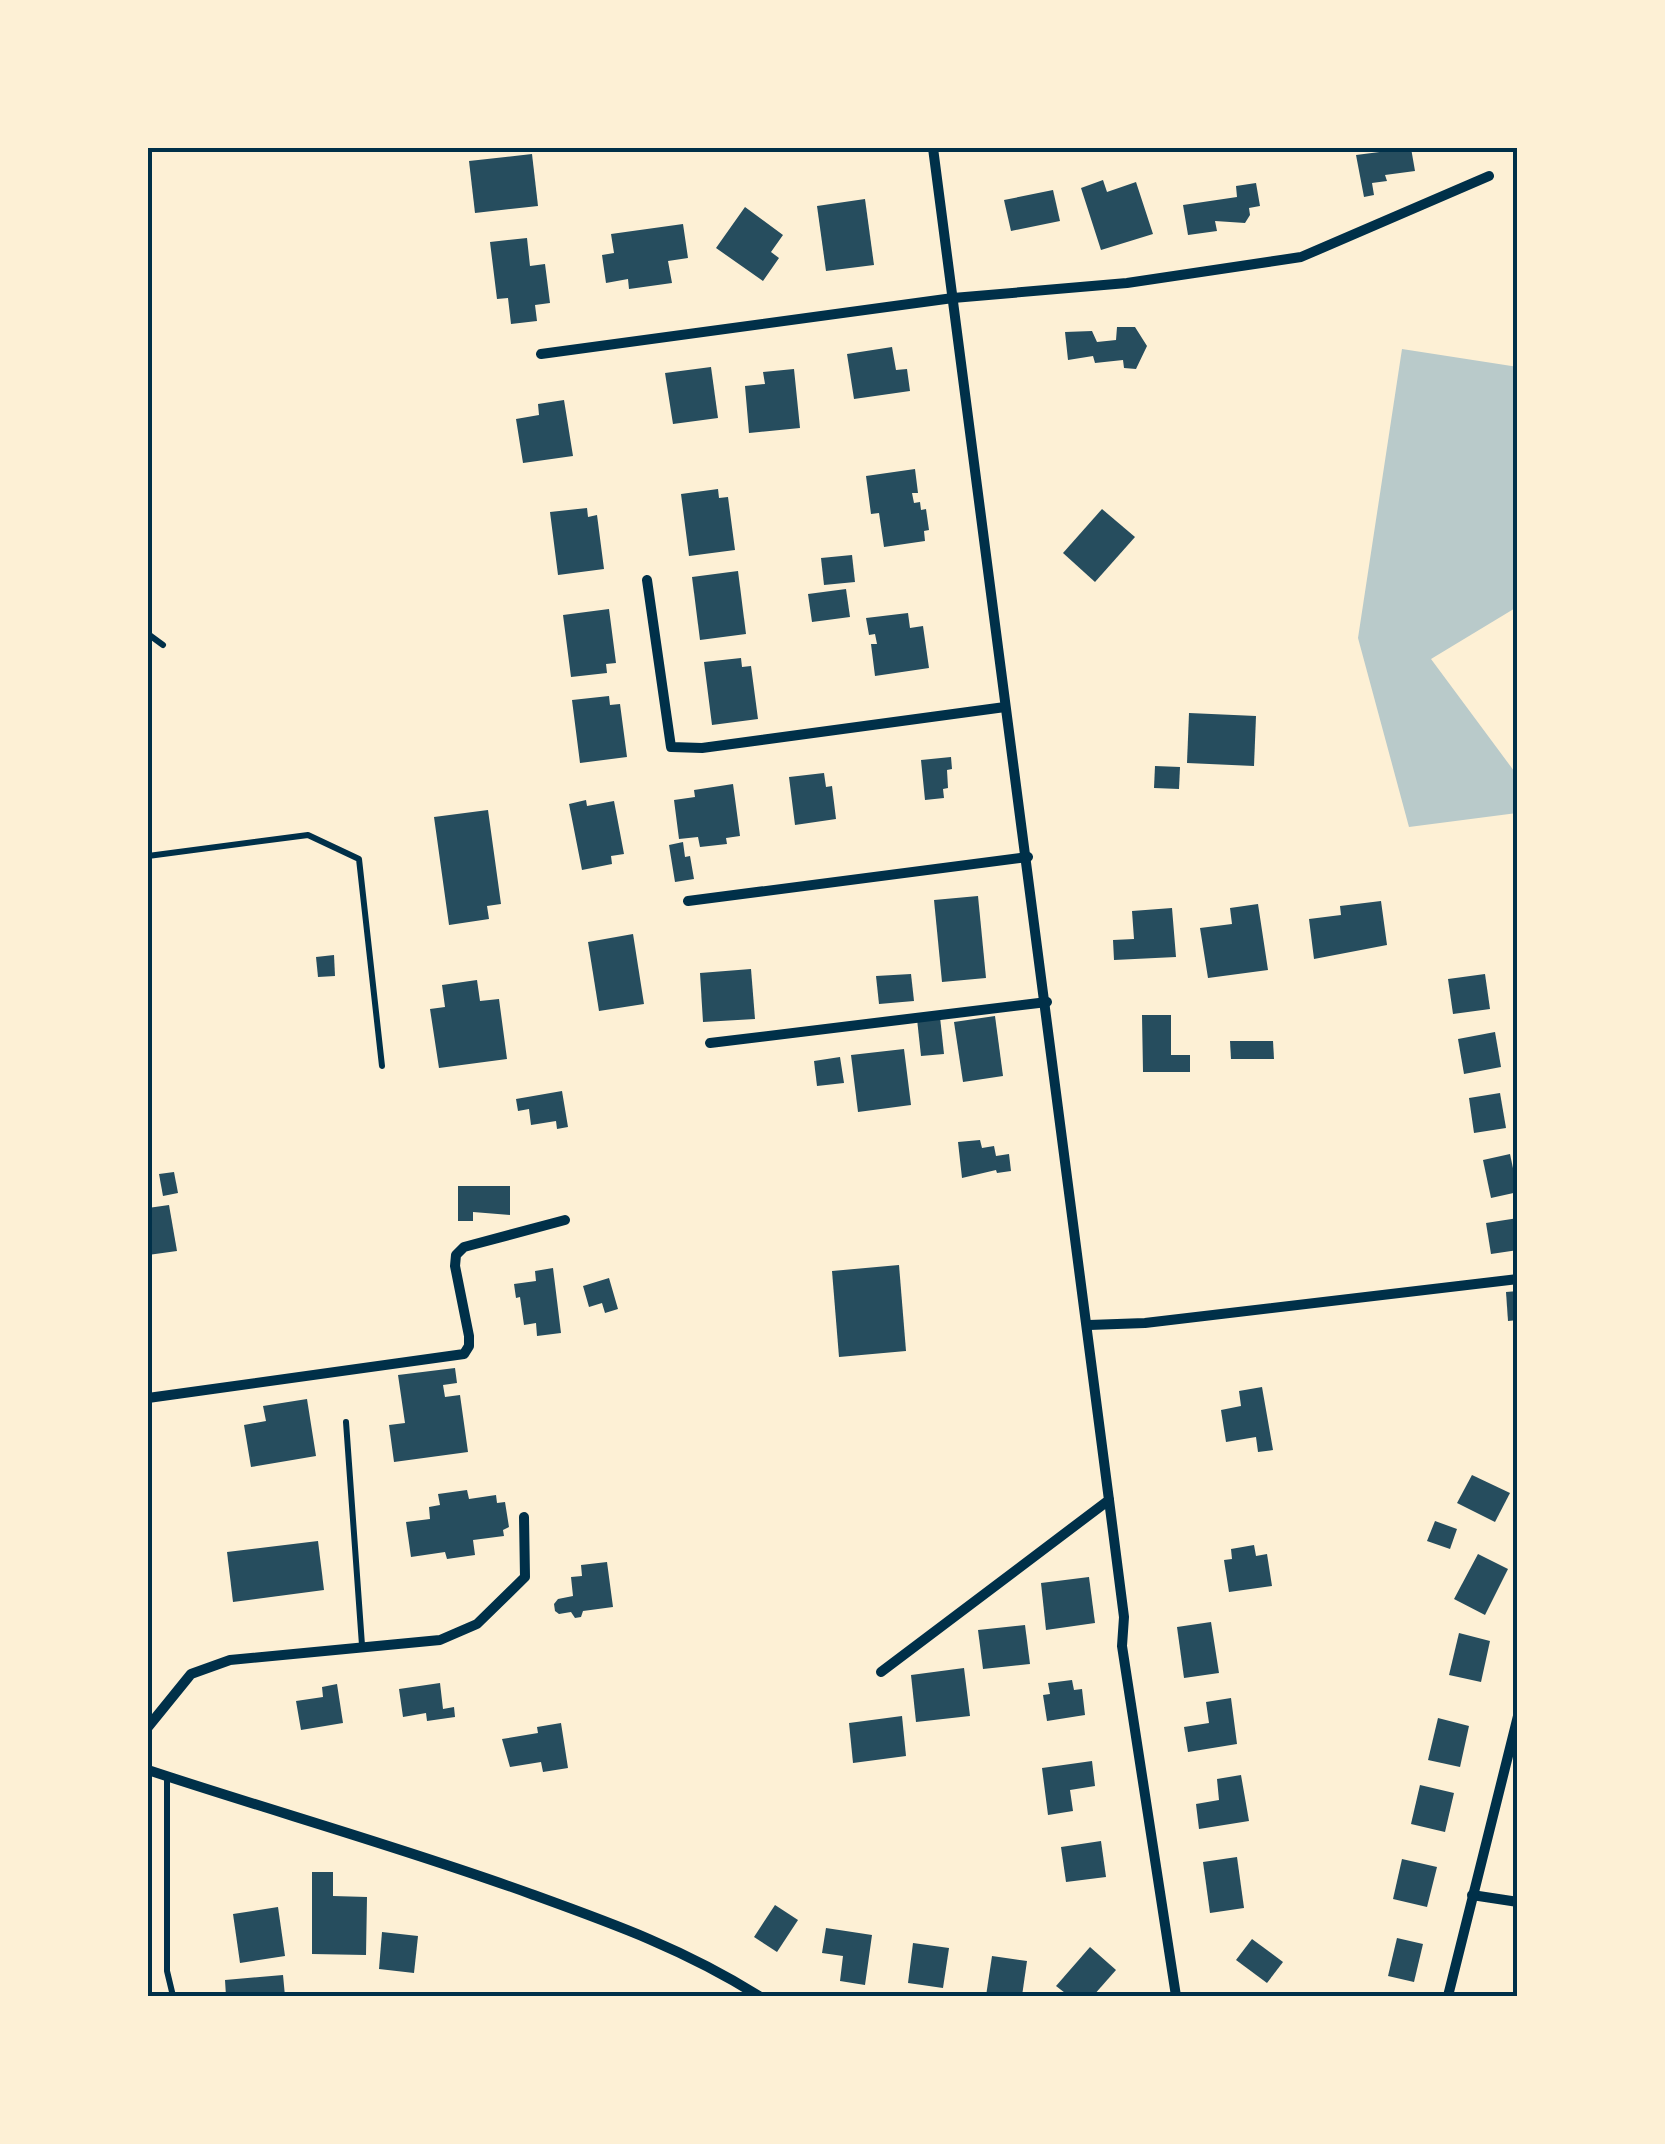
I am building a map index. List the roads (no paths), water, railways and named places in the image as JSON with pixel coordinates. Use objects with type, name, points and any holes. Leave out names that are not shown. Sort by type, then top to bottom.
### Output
[{"type":"street","points":[[932,148],[1089,1326],[1124,1617],[1122,1646],[1176,1996]]},
{"type":"street","points":[[541,354],[953,298],[1127,283],[1302,257],[1489,176]]},
{"type":"street","points":[[648,580],[671,748],[721,745],[1005,707]]},
{"type":"street","points":[[688,901],[1028,857]]},
{"type":"street","points":[[710,1043],[1047,1002]]},
{"type":"street","points":[[148,1398],[464,1354],[470,1336],[456,1255],[464,1247],[565,1220]]},
{"type":"street","points":[[1089,1326],[1145,1323],[1518,1279]]},
{"type":"street","points":[[880,1672],[1109,1500]]},
{"type":"street","points":[[148,1726],[190,1674],[230,1660],[440,1640],[477,1624],[525,1577],[524,1517]]},
{"type":"street","points":[[1448,1996],[1518,1716]]},
{"type":"street","points":[[148,1770],[412,1851],[642,1934],[705,1963],[759,1996]]},
{"type":"street","points":[[1472,1895],[1518,1902]]},
{"type":"lane","points":[[148,634],[163,645]]},
{"type":"lane","points":[[148,856],[308,836],[359,859],[382,1066]]},
{"type":"lane","points":[[346,1422],[362,1645]]},
{"type":"lane","points":[[167,1776],[167,1971],[174,1996]]}]
